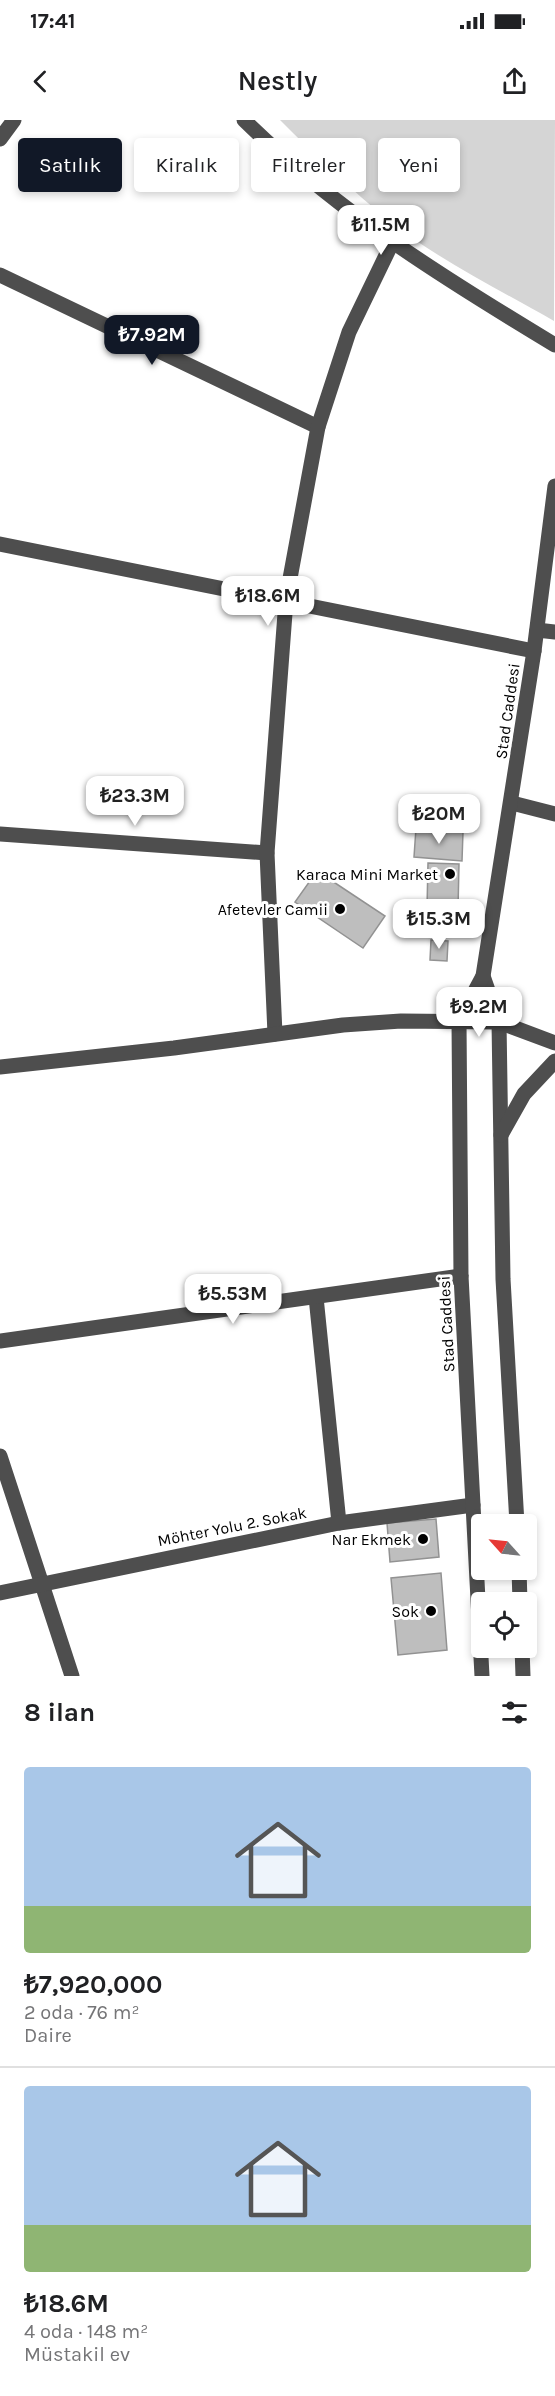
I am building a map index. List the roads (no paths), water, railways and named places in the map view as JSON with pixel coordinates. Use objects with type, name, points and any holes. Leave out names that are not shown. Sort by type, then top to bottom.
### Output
[{"type":"street","points":[[0,139],[14,120]]},
{"type":"street","points":[[244,120],[316,186],[392,243],[462,289],[555,345]]},
{"type":"street","points":[[275,1034],[267,853],[286,600],[318,427],[349,332],[392,243]]},
{"type":"street","points":[[0,275],[318,427]]},
{"type":"street","name":"Stad Caddesi","points":[[482,1676],[461,1276],[459,1021],[483,976],[512,803],[555,486]]},
{"type":"street","points":[[0,544],[534,651]]},
{"type":"street","points":[[537,630],[555,632]]},
{"type":"street","points":[[512,803],[555,814]]},
{"type":"street","points":[[0,834],[267,853]]},
{"type":"street","name":"Stad Caddesi","points":[[483,976],[498,1022],[503,1279],[516,1514]]},
{"type":"street","points":[[0,1067],[401,1021],[498,1022],[555,1043]]},
{"type":"street","points":[[499,1138],[524,1094],[555,1061]]},
{"type":"street","points":[[0,1341],[461,1276]]},
{"type":"street","points":[[316,1297],[339,1523]]},
{"type":"street","points":[[0,1456],[72,1676]]},
{"type":"street","name":"Möhter Yolu 2. Sokak","points":[[0,1593],[339,1523],[473,1505]]},
{"type":"street","points":[[522,1658],[523,1676]]},
{"type":"place","name":"Karaca Mini Market","points":[[450,874]]},
{"type":"place","name":"Afetevler Camii","points":[[340,909]]},
{"type":"place","name":"Nar Ekmek","points":[[423,1539]]},
{"type":"place","name":"Sok","points":[[431,1611]]}]
